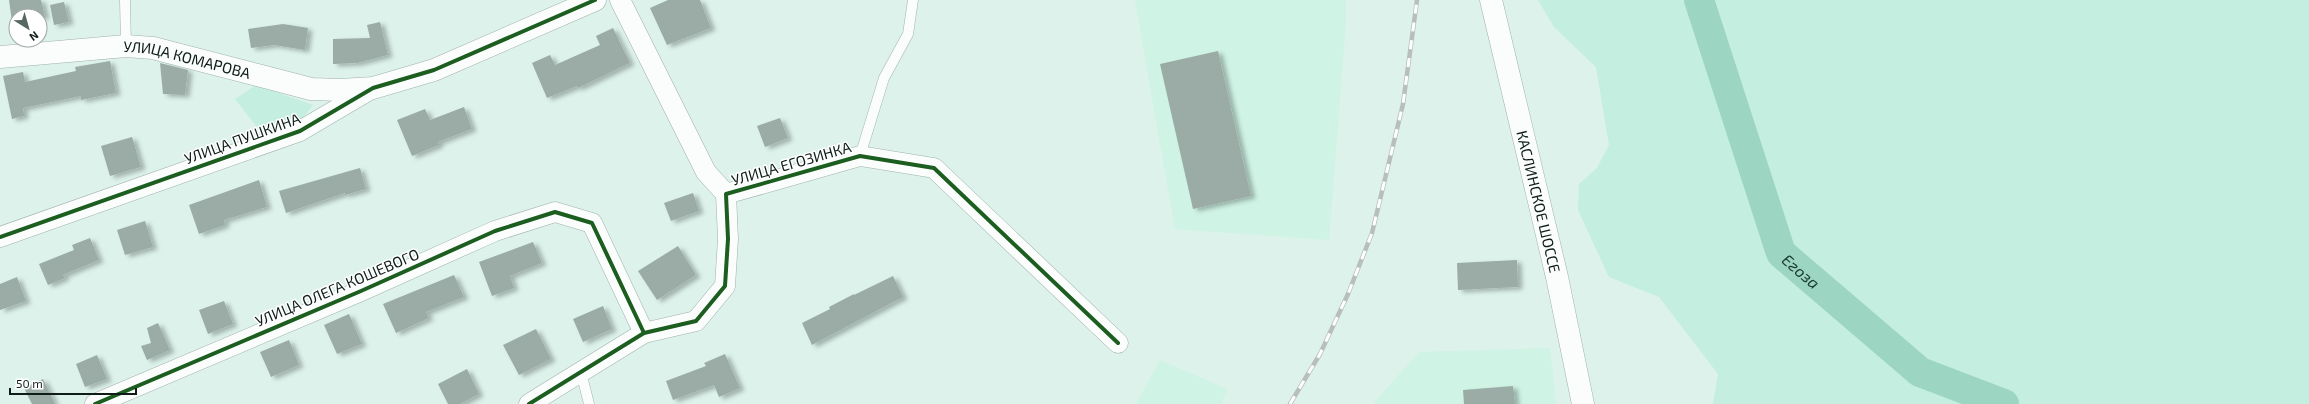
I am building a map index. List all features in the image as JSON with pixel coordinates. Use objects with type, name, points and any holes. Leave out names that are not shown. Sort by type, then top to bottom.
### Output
[{"type":"street","name":"УЛИЦА ПУШКИНА","points":[[0,237],[300,131],[373,88],[434,70],[595,0]]},
{"type":"street","points":[[620,0],[706,172],[726,194]]},
{"type":"street","name":"КАСЛИНСКОЕ ШОССЕ","points":[[1491,0],[1557,277],[1583,404]]},
{"type":"street","name":"УЛИЦА КОМАРОВА","points":[[0,56],[126,46],[152,48],[311,89],[340,90],[373,88]]},
{"type":"street","name":"УЛИЦА ЕГОЗИНКА","points":[[529,404],[644,333],[696,321],[725,286],[728,238],[726,194],[860,156],[934,168],[1118,343]]},
{"type":"street","name":"УЛИЦА ОЛЕГА КОШЕВОГО","points":[[95,404],[362,291],[495,231],[555,212],[592,223],[644,333]]},
{"type":"lane","points":[[125,0],[126,46]]},
{"type":"lane","points":[[860,156],[884,78],[908,34],[911,3]]},
{"type":"lane","points":[[581,372],[589,404]]},
{"type":"shaded area","points":[[1135,0],[1346,0],[1346,21],[1329,240],[1175,229]]},
{"type":"shaded area","points":[[1538,0],[2309,0],[2309,404],[1713,404],[1718,374],[1659,297],[1609,277],[1578,210],[1579,184],[1597,168],[1609,145],[1596,67],[1554,27]]},
{"type":"shaded area","points":[[256,85],[313,105],[302,119],[261,132],[235,99]]},
{"type":"shaded area","points":[[1550,348],[1556,404],[1373,404],[1419,352]]},
{"type":"shaded area","points":[[1160,360],[1227,389],[1221,404],[1136,404]]},
{"type":"building","points":[[9,0],[41,0],[43,8],[10,8]]},
{"type":"building","points":[[668,0],[700,0],[711,28],[667,45],[650,8]]},
{"type":"building","points":[[64,2],[69,22],[54,25],[50,5]]},
{"type":"building","points":[[380,22],[388,55],[357,63],[333,64],[333,39],[370,38],[367,25]]},
{"type":"building","points":[[283,24],[308,28],[305,50],[274,45],[251,48],[248,29]]},
{"type":"building","points":[[613,28],[630,63],[578,88],[577,86],[547,98],[532,63],[550,55],[555,65],[600,45],[596,36]]},
{"type":"building","points":[[1218,51],[1251,196],[1193,209],[1160,64]]},
{"type":"building","points":[[110,61],[116,93],[81,100],[81,96],[23,108],[24,116],[12,119],[3,76],[23,72],[25,82],[76,71],[75,67]]},
{"type":"building","points":[[160,63],[188,70],[185,95],[163,94]]},
{"type":"building","points":[[464,107],[472,129],[438,142],[439,145],[412,156],[397,120],[425,109],[430,120]]},
{"type":"building","points":[[780,118],[788,138],[765,147],[757,126]]},
{"type":"building","points":[[132,137],[141,167],[110,176],[101,146]]},
{"type":"building","points":[[360,168],[366,189],[345,195],[345,193],[286,213],[279,191]]},
{"type":"building","points":[[259,180],[267,207],[224,220],[225,225],[199,234],[189,205]]},
{"type":"building","points":[[693,193],[699,211],[671,221],[664,203]]},
{"type":"building","points":[[145,221],[153,247],[125,255],[117,230]]},
{"type":"building","points":[[90,238],[99,260],[63,275],[65,278],[48,285],[39,264],[74,250],[72,245]]},
{"type":"building","points":[[533,242],[542,263],[510,276],[514,288],[492,296],[479,262]]},
{"type":"building","points":[[678,246],[696,275],[657,300],[638,271]]},
{"type":"building","points":[[1517,260],[1518,287],[1458,290],[1457,263]]},
{"type":"building","points":[[454,275],[464,297],[426,312],[429,318],[396,333],[383,304]]},
{"type":"building","points":[[893,276],[903,297],[812,345],[802,323],[830,309],[829,307],[854,294]]},
{"type":"building","points":[[17,277],[26,301],[0,310],[0,284]]},
{"type":"building","points":[[224,301],[233,324],[208,334],[199,310]]},
{"type":"building","points":[[603,306],[612,329],[583,342],[573,319]]},
{"type":"building","points":[[349,314],[362,344],[337,354],[324,325]]},
{"type":"building","points":[[158,323],[170,350],[147,360],[141,346],[151,343],[147,328]]},
{"type":"building","points":[[536,329],[551,359],[519,375],[503,345]]},
{"type":"building","points":[[289,340],[299,365],[271,377],[260,352]]},
{"type":"building","points":[[725,354],[740,388],[719,397],[714,385],[673,400],[666,381],[706,366],[704,363]]},
{"type":"building","points":[[97,355],[107,379],[85,387],[76,364]]},
{"type":"building","points":[[467,369],[479,394],[460,404],[448,404],[438,384]]},
{"type":"building","points":[[43,379],[55,404],[32,404],[24,388]]},
{"type":"building","points":[[1513,386],[1515,404],[1464,404],[1463,390]]},
{"type":"waterway","name":"Егоза","points":[[1699,0],[1781,253],[1920,372],[2004,404]]},
{"type":"railway","points":[[1290,404],[1320,354],[1348,294],[1372,233],[1403,104],[1417,0]]},
{"type":"cycle path","points":[[0,237],[300,131],[373,88],[434,70],[595,0]]},
{"type":"cycle path","points":[[529,404],[644,333],[696,321],[725,286],[728,239],[726,194],[860,156],[934,168],[1118,343]]},
{"type":"cycle path","points":[[95,404],[361,291],[495,231],[555,212],[592,223],[644,333]]}]
